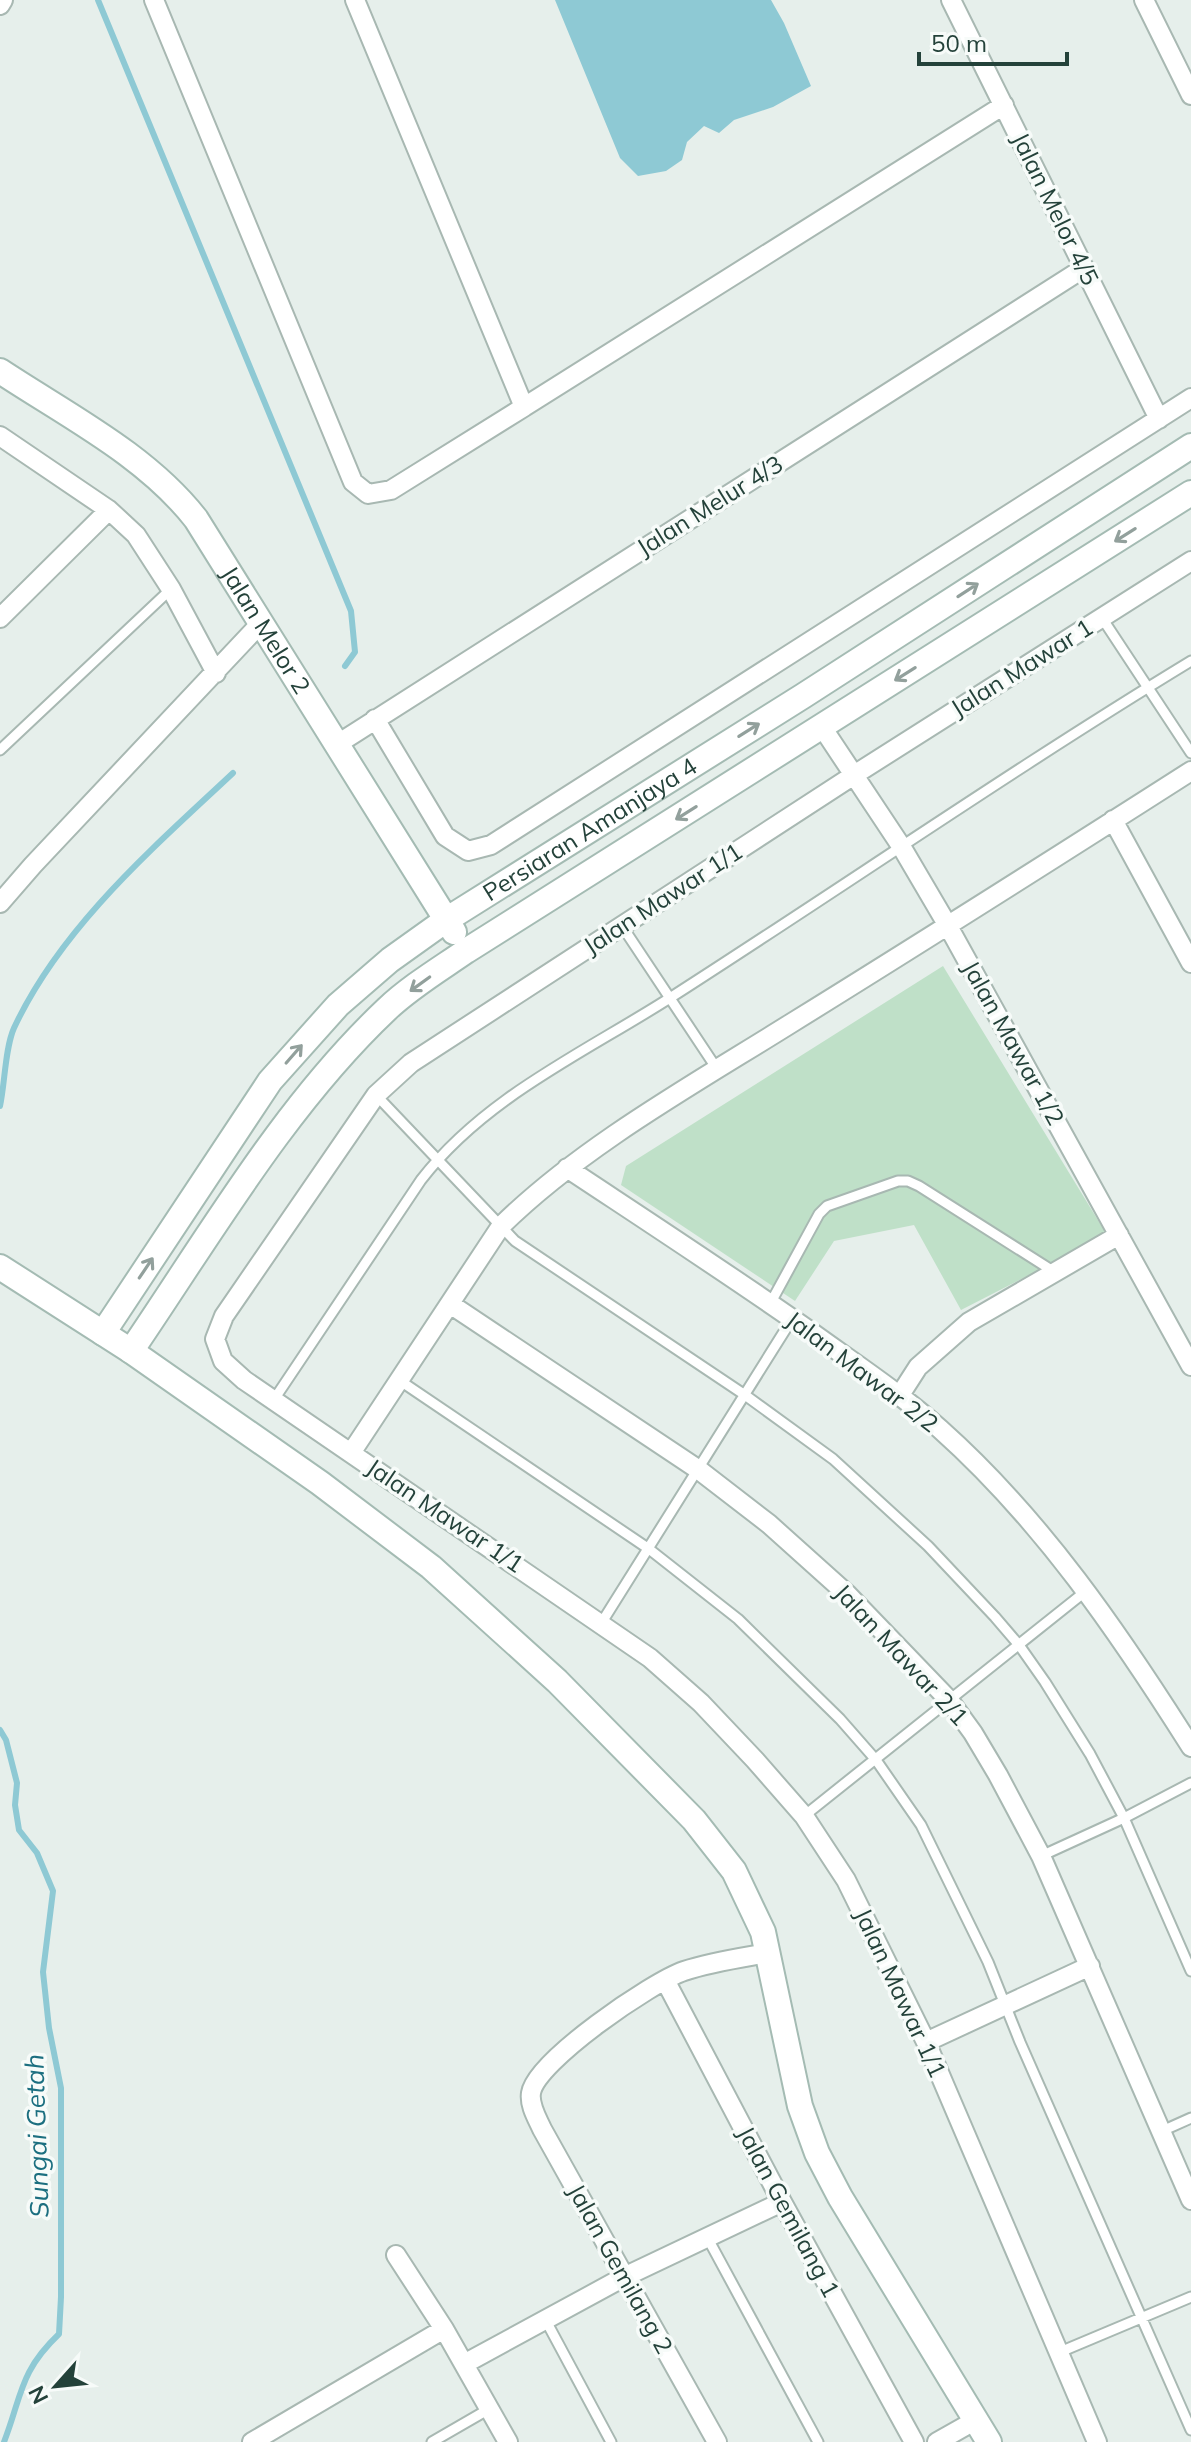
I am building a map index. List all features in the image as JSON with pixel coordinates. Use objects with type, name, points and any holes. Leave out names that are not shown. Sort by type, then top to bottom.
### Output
[{"type":"street","points":[[154,0],[353,482],[368,494],[391,490],[1004,105]]},
{"type":"street","points":[[355,0],[524,407]]},
{"type":"street","name":"Jalan Melor 4/5","points":[[951,0],[1159,419]]},
{"type":"street","points":[[1144,0],[1191,95]]},
{"type":"street","name":"Jalan Melur 4/3","points":[[336,745],[1084,268]]},
{"type":"street","name":"Jalan Melor 2","points":[[0,371],[142,464],[163,481],[196,519],[466,951]]},
{"type":"street","points":[[375,719],[445,836],[468,851],[491,845],[1191,398]]},
{"type":"street","points":[[0,436],[109,510],[136,535],[171,589],[216,673]]},
{"type":"street","name":"Persiaran Amanjaya 4","points":[[103,1333],[270,1081],[338,1005],[390,960],[446,920],[777,713],[1191,446]]},
{"type":"street","name":"Persiaran Amanjaya 4","points":[[131,1351],[299,1104],[389,1006],[466,951],[1191,493]]},
{"type":"street","points":[[0,618],[109,510]]},
{"type":"street","name":"Jalan Mawar 1","points":[[854,775],[1191,561]]},
{"type":"street","points":[[0,903],[261,623]]},
{"type":"street","name":"Jalan Mawar 1/2","points":[[822,727],[901,846],[948,926],[1191,1366]]},
{"type":"street","points":[[351,1453],[501,1226],[530,1197],[567,1168],[717,1069],[1191,771]]},
{"type":"street","name":"Jalan Mawar 1/1","points":[[854,775],[411,1063],[376,1095],[224,1316],[215,1339],[223,1361],[273,1401],[602,1622],[650,1658],[701,1703],[804,1816],[846,1880],[926,2042],[1097,2442]]},
{"type":"street","points":[[1113,820],[1191,963]]},
{"type":"street","name":"Jalan Mawar 2/2","points":[[567,1168],[792,1319],[900,1395],[942,1430],[1062,1559],[1148,1679],[1191,1747]]},
{"type":"street","points":[[900,1395],[918,1367],[969,1322],[1119,1235]]},
{"type":"street","points":[[0,1267],[131,1351],[374,1524],[441,1576],[526,1651],[633,1756],[716,1846],[734,1871],[756,1913],[768,1953],[797,2094],[817,2153],[840,2197],[989,2442]]},
{"type":"street","name":"Jalan Mawar 2/1","points":[[450,1304],[699,1470],[769,1524],[847,1594],[949,1700],[998,1775],[1041,1856],[1191,2200]]},
{"type":"street","points":[[665,1980],[708,1964],[768,1953]]},
{"type":"street","points":[[926,2042],[1090,1966]]},
{"type":"street","name":"Jalan Gemilang 2","points":[[665,1980],[622,2005],[571,2046],[538,2079],[530,2092],[542,2129],[717,2442]]},
{"type":"street","name":"Jalan Gemilang 1","points":[[665,1980],[914,2442]]},
{"type":"street","points":[[464,2364],[624,2277],[782,2202]]},
{"type":"street","points":[[396,2255],[444,2329],[508,2442]]},
{"type":"street","points":[[252,2442],[444,2329]]},
{"type":"street","points":[[937,2442],[976,2420]]},
{"type":"lane","points":[[0,750],[171,589]]},
{"type":"lane","points":[[1102,618],[1191,753]]},
{"type":"lane","points":[[273,1401],[437,1159],[466,1131],[509,1097],[670,998],[1191,661]]},
{"type":"lane","points":[[622,926],[717,1069]]},
{"type":"lane","points":[[376,1095],[515,1241],[745,1395],[833,1459],[928,1546],[1019,1645],[1090,1754],[1124,1818],[1191,1971]]},
{"type":"lane","points":[[770,1304],[819,1214],[827,1206],[898,1181],[919,1186],[1053,1271]]},
{"type":"lane","points":[[602,1622],[792,1319]]},
{"type":"lane","points":[[399,1380],[649,1549],[738,1619],[840,1719],[876,1760],[921,1825],[988,1962],[1191,2430]]},
{"type":"lane","points":[[804,1816],[1086,1591]]},
{"type":"lane","points":[[1041,1856],[1191,1783]]},
{"type":"lane","points":[[1162,2131],[1191,2118]]},
{"type":"lane","points":[[707,2237],[818,2442]]},
{"type":"lane","points":[[1060,2352],[1191,2297]]},
{"type":"lane","points":[[545,2319],[611,2442]]},
{"type":"lane","points":[[432,2442],[489,2409]]},
{"type":"green space","points":[[943,966],[1107,1235],[961,1310],[914,1225],[834,1241],[795,1301],[621,1185],[626,1166]]},
{"type":"water","points":[[555,0],[771,0],[811,86],[773,107],[734,120],[719,133],[704,126],[687,142],[682,160],[666,171],[638,176],[620,158]]},
{"type":"waterway","points":[[98,0],[351,611],[355,652],[345,666]]},
{"type":"waterway","points":[[0,1106],[14,1028],[57,956],[111,891],[233,773]]},
{"type":"waterway","name":"Sungai Getah","points":[[0,1730],[6,1740],[17,1783],[15,1805],[19,1830],[37,1853],[53,1891],[43,1972],[49,2028],[61,2088],[59,2334],[29,2373],[4,2442]]}]
